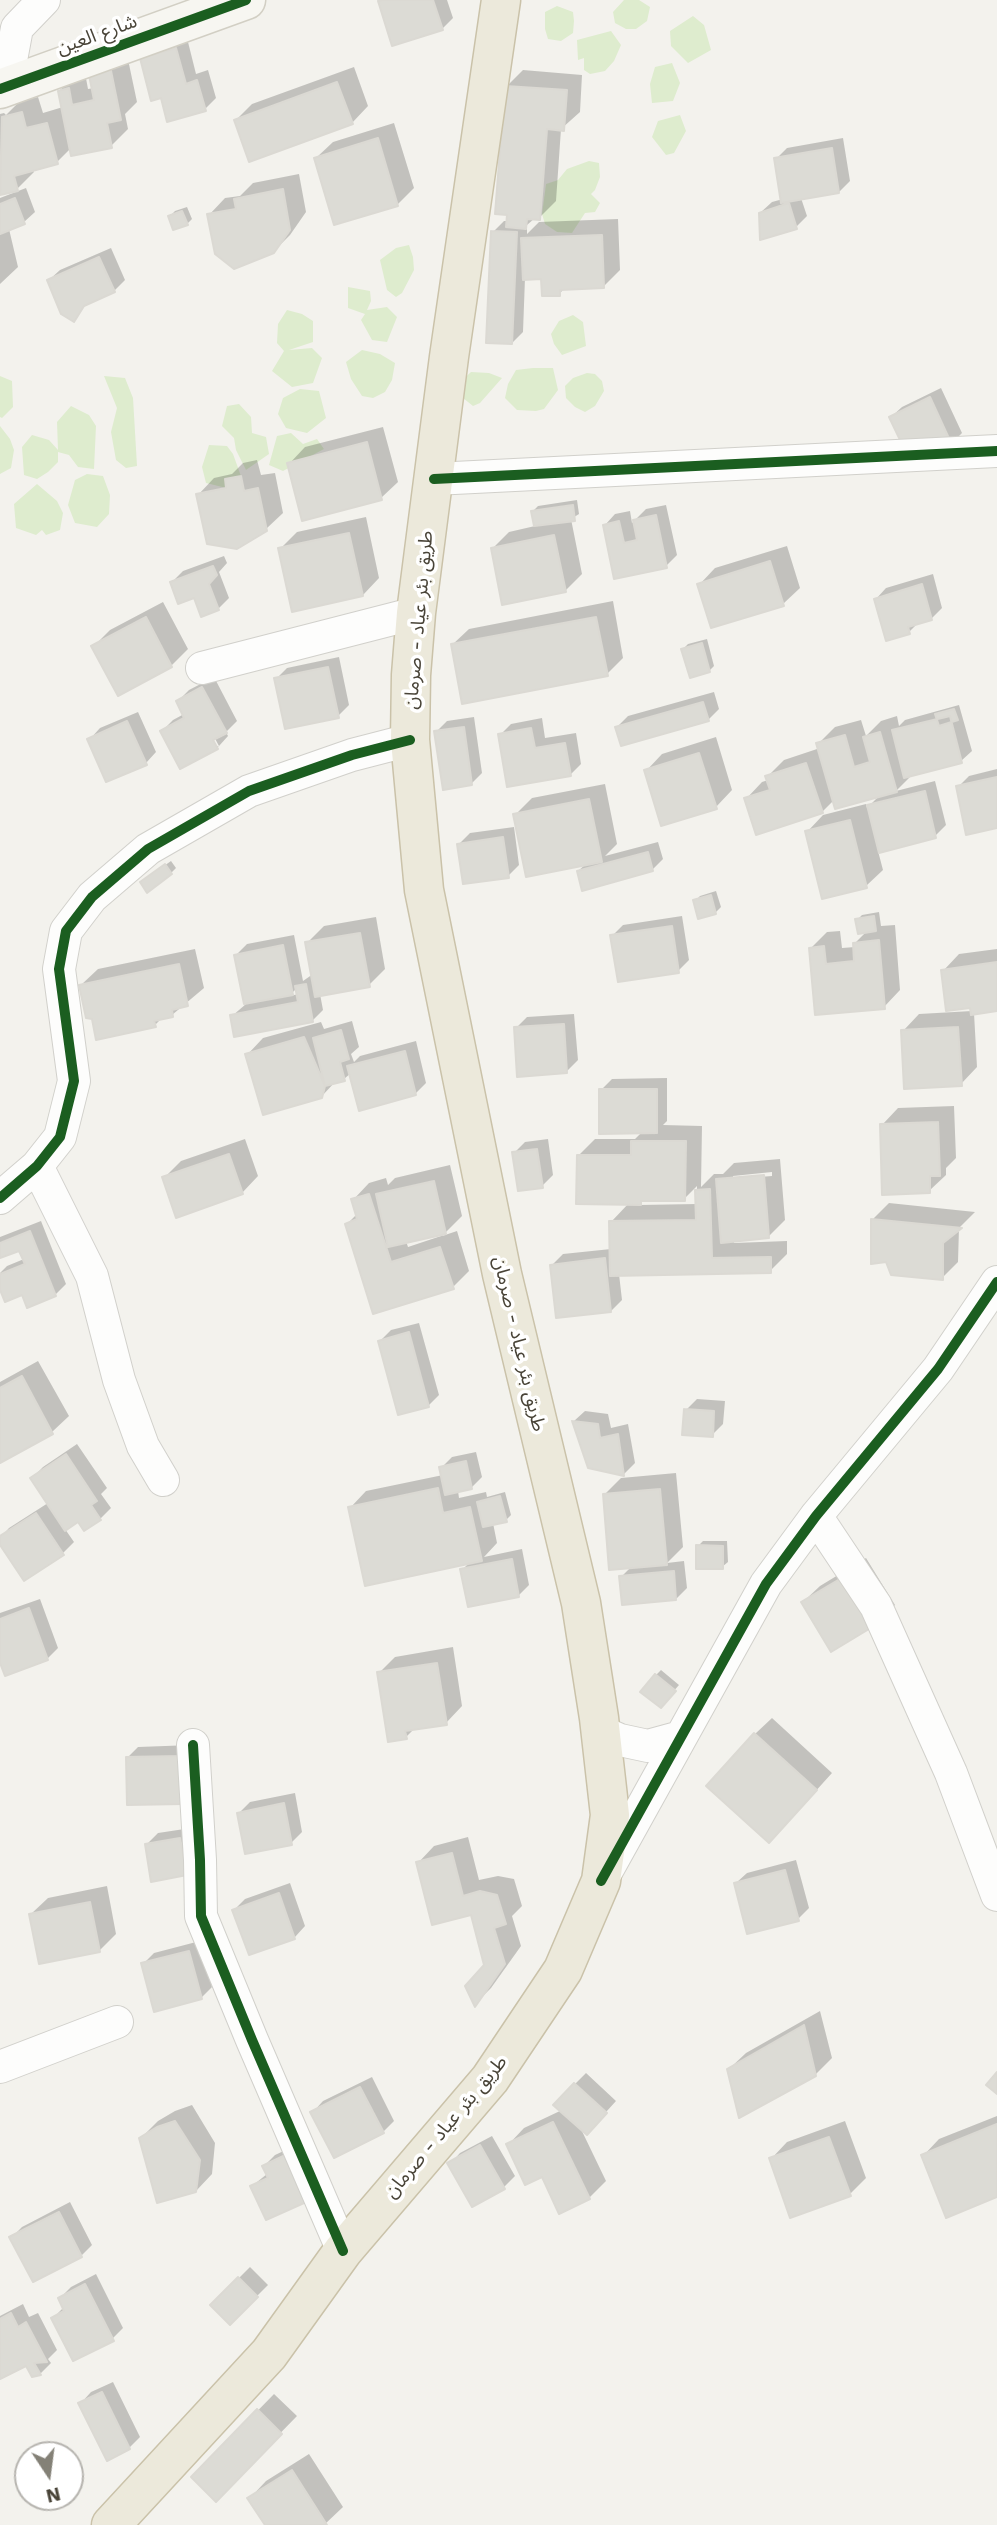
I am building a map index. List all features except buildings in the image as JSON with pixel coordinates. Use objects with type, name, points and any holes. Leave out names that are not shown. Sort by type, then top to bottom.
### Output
[{"type":"highway","name":"طريق بئر عياد - صرمان","points":[[111,2525],[269,2354],[342,2251],[491,2079],[563,1970],[601,1881],[610,1815],[581,1603],[502,1275],[424,890],[410,740],[416,612],[501,0]]},
{"type":"street","points":[[3,88],[17,28],[44,0]]},
{"type":"street","name":"شارع العين","points":[[3,88],[246,0]]},
{"type":"street","points":[[434,479],[997,451]]},
{"type":"street","points":[[202,668],[416,612]]},
{"type":"street","points":[[0,1198],[37,1166],[60,1137],[74,1082],[59,969],[66,931],[92,897],[148,849],[249,791],[352,755],[410,740]]},
{"type":"street","points":[[37,1166],[92,1276],[119,1380],[143,1446],[163,1480]]},
{"type":"street","points":[[601,1881],[766,1584],[816,1516],[938,1369],[997,1282]]},
{"type":"street","points":[[816,1516],[876,1606],[951,1773],[997,1895]]},
{"type":"street","points":[[600,1731],[620,1740],[648,1746],[681,1737]]},
{"type":"street","points":[[193,1745],[201,1916],[342,2251]]},
{"type":"street","points":[[0,2067],[117,2022]]},
{"type":"green space","points":[[624,0],[639,0],[650,7],[647,21],[636,29],[626,29],[615,23],[613,12]]},
{"type":"green space","points":[[557,6],[573,12],[573,33],[561,41],[548,39],[545,29],[545,12]]},
{"type":"green space","points":[[693,16],[704,25],[711,50],[688,63],[671,46],[670,31]]},
{"type":"green space","points":[[611,31],[621,45],[614,61],[605,71],[590,74],[584,70],[584,58],[578,60],[577,40]]},
{"type":"green space","points":[[672,63],[680,83],[673,101],[652,103],[650,84],[655,67]]},
{"type":"green space","points":[[680,115],[686,131],[674,153],[666,155],[652,137],[658,121]]},
{"type":"green space","points":[[589,161],[599,163],[600,177],[591,194],[600,203],[595,212],[585,213],[572,233],[557,232],[545,224],[542,214],[546,184],[558,180],[567,169]]},
{"type":"green space","points":[[409,245],[414,270],[402,293],[396,297],[387,290],[380,260],[396,248]]},
{"type":"green space","points":[[348,287],[370,291],[371,301],[367,310],[387,307],[397,317],[387,342],[372,340],[361,320],[365,314],[348,308]]},
{"type":"green space","points":[[287,310],[302,314],[313,321],[313,342],[289,350],[312,348],[322,358],[313,383],[292,387],[272,371],[284,351],[277,343],[278,324]]},
{"type":"green space","points":[[573,315],[583,322],[586,346],[562,355],[551,334],[559,321]]},
{"type":"green space","points":[[362,350],[380,354],[395,363],[392,380],[385,392],[373,398],[362,396],[351,379],[346,362]]},
{"type":"green space","points":[[553,368],[558,390],[544,409],[517,410],[505,398],[508,384],[516,370]]},
{"type":"green space","points":[[471,372],[489,373],[502,378],[480,403],[473,406],[463,398],[456,386]]},
{"type":"green space","points":[[587,373],[595,374],[602,381],[604,391],[595,406],[585,412],[566,398],[565,386],[573,378]]},
{"type":"green space","points":[[0,376],[12,381],[13,407],[2,418],[0,417]]},
{"type":"green space","points":[[104,376],[125,378],[133,398],[137,466],[126,468],[116,460],[111,432],[117,408]]},
{"type":"green space","points":[[300,389],[319,391],[326,418],[307,433],[286,428],[278,414],[283,398]]},
{"type":"green space","points":[[239,404],[251,417],[252,433],[266,437],[269,454],[246,470],[236,450],[234,438],[222,426],[227,406]]},
{"type":"green space","points":[[71,406],[89,415],[96,426],[94,469],[78,467],[69,455],[58,452],[58,462],[48,472],[37,479],[24,475],[22,447],[32,435],[49,440],[58,450],[57,422]]},
{"type":"green space","points":[[0,426],[14,450],[11,468],[0,474]]},
{"type":"green space","points":[[291,433],[303,444],[317,439],[324,449],[283,471],[269,465],[277,436]]},
{"type":"green space","points":[[209,445],[227,446],[233,454],[241,476],[226,488],[206,483],[202,467]]},
{"type":"green space","points":[[87,474],[103,476],[110,495],[109,514],[97,527],[75,523],[68,505],[75,480]]},
{"type":"green space","points":[[37,484],[57,501],[63,513],[60,530],[46,535],[42,530],[36,535],[16,528],[14,504]]},
{"type":"cycle path","points":[[0,89],[246,0]]},
{"type":"cycle path","points":[[434,479],[997,451]]},
{"type":"cycle path","points":[[0,1198],[37,1166],[60,1137],[74,1081],[59,969],[66,931],[92,897],[148,849],[249,791],[352,755],[410,740]]},
{"type":"cycle path","points":[[601,1881],[766,1584],[816,1516],[938,1369],[997,1282]]},
{"type":"cycle path","points":[[193,1745],[201,1916],[343,2251]]}]
